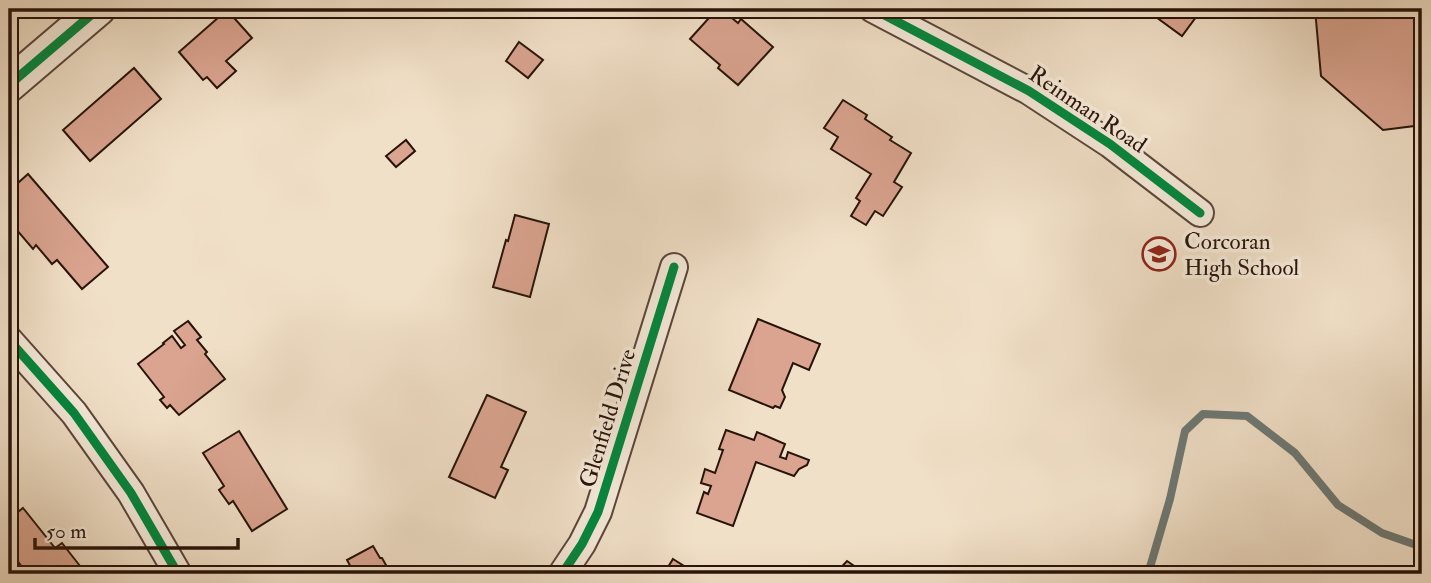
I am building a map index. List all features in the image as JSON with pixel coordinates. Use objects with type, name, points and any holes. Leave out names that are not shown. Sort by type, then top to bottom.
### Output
[{"type":"street","points":[[9,85],[98,9]]},
{"type":"street","name":"Reinman Road","points":[[873,9],[1030,91],[1110,144],[1200,213]]},
{"type":"street","name":"Glenfield Drive","points":[[562,574],[582,544],[598,512],[674,267]]},
{"type":"street","points":[[9,340],[74,413],[131,493],[178,574]]},
{"type":"building","points":[[717,9],[721,9],[738,23],[741,19],[773,47],[738,85],[690,39]]},
{"type":"building","points":[[1145,9],[1193,9],[1199,13],[1182,36]]},
{"type":"building","points":[[1315,9],[1422,9],[1422,125],[1383,130],[1321,76]]},
{"type":"building","points":[[227,10],[252,38],[226,61],[236,71],[217,88],[207,77],[203,80],[179,52]]},
{"type":"building","points":[[519,42],[543,60],[528,78],[506,61]]},
{"type":"building","points":[[134,68],[161,99],[90,161],[63,130]]},
{"type":"building","points":[[843,100],[867,115],[865,119],[911,153],[894,182],[902,187],[883,216],[875,211],[866,225],[851,216],[860,201],[856,198],[871,174],[831,149],[838,137],[824,128]]},
{"type":"building","points":[[406,140],[415,151],[396,167],[386,156]]},
{"type":"building","points":[[28,174],[108,267],[82,289],[57,260],[52,264],[36,245],[33,249],[9,221],[9,191]]},
{"type":"building","points":[[515,215],[549,224],[530,297],[493,287]]},
{"type":"building","points":[[758,319],[820,344],[809,370],[793,363],[782,390],[785,397],[780,408],[773,408],[729,390]]},
{"type":"building","points":[[188,321],[201,337],[197,340],[207,352],[205,354],[225,379],[179,415],[170,405],[167,408],[160,400],[164,397],[138,364],[172,336],[181,348],[185,345],[174,331]]},
{"type":"building","points":[[487,395],[526,412],[501,467],[508,470],[495,498],[449,477]]},
{"type":"building","points":[[726,430],[754,440],[757,432],[785,444],[780,457],[786,459],[788,452],[809,460],[794,476],[756,462],[733,526],[697,513],[704,492],[708,494],[711,486],[701,483],[705,469],[715,473]]},
{"type":"building","points":[[239,431],[287,509],[252,531],[233,501],[229,504],[219,490],[224,486],[203,453]]},
{"type":"building","points":[[23,508],[55,548],[62,543],[80,566],[69,574],[23,574],[26,572],[9,550],[9,519]]},
{"type":"building","points":[[373,546],[391,574],[352,574],[354,573],[347,560]]},
{"type":"building","points":[[673,559],[692,571],[689,574],[657,574],[660,569],[665,572]]},
{"type":"building","points":[[847,561],[860,570],[857,574],[835,574]]},
{"type":"waterway","points":[[1148,574],[1170,499],[1185,431],[1203,414],[1247,416],[1295,453],[1338,505],[1382,533],[1422,547]]},
{"type":"cycle path","points":[[9,85],[98,9]]},
{"type":"cycle path","points":[[873,9],[1029,91],[1110,144],[1200,213]]},
{"type":"cycle path","points":[[562,574],[582,544],[598,512],[674,267]]},
{"type":"cycle path","points":[[9,340],[74,413],[131,493],[178,574]]},
{"type":"place","name":"Corcoran High School","points":[[1159,254]]}]
